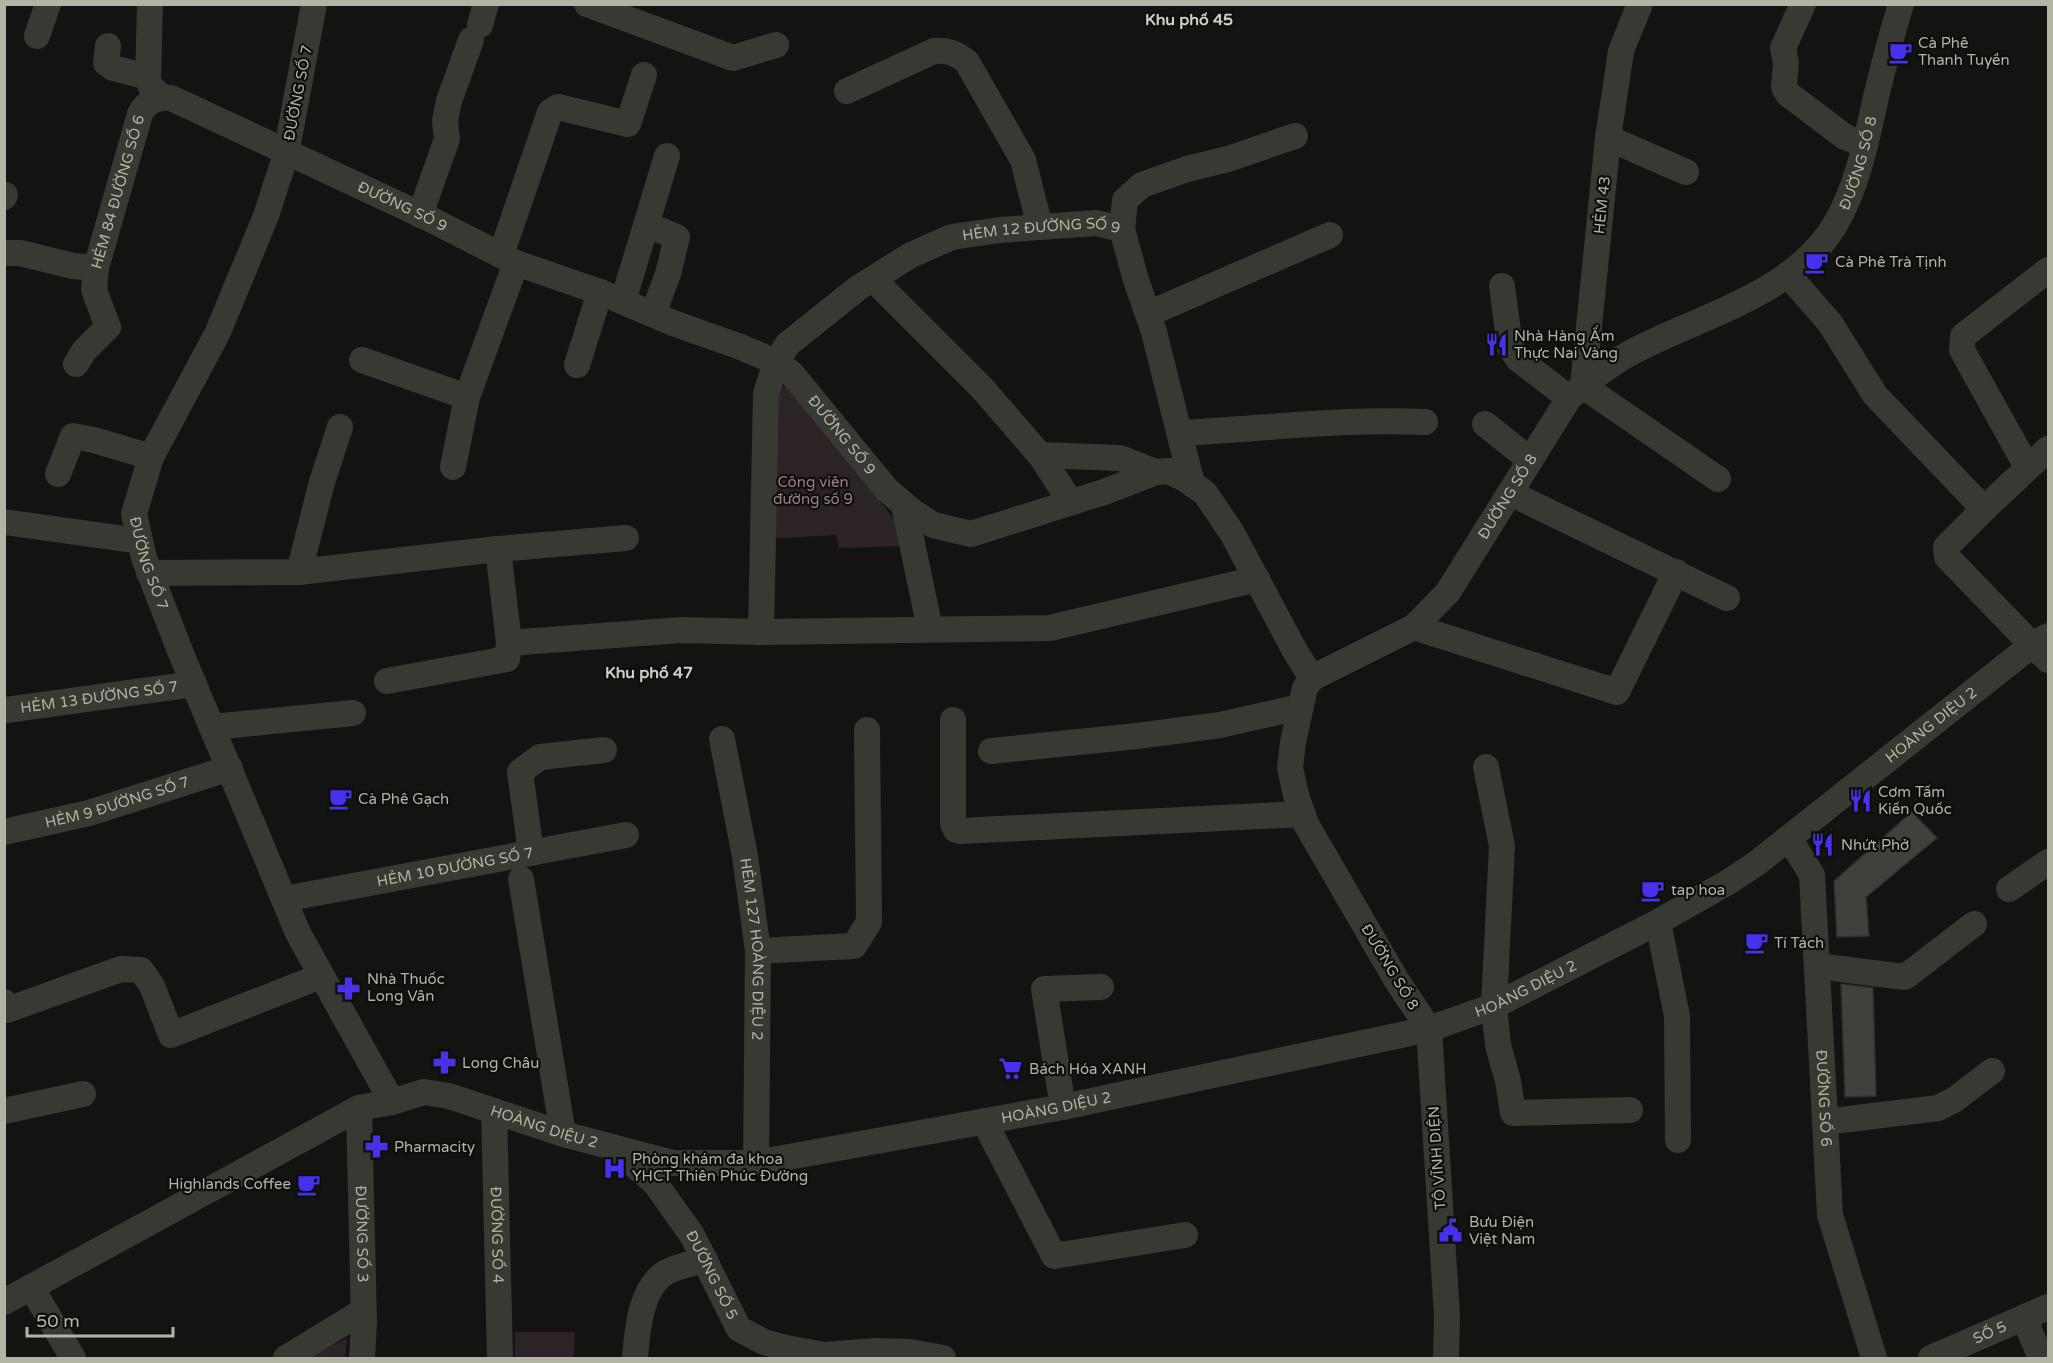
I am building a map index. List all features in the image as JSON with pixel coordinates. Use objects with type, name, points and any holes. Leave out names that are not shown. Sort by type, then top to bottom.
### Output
[{"type":"street","points":[[37,36],[48,4]]},
{"type":"street","points":[[150,4],[155,91]]},
{"type":"street","name":"ĐƯỜNG SỐ 7","points":[[314,4],[286,154],[266,216],[217,334],[151,457],[134,514],[149,573],[298,933],[392,1102]]},
{"type":"street","points":[[587,4],[733,58],[776,45]]},
{"type":"street","points":[[1803,4],[1783,48],[1786,63],[1784,87],[1788,94],[1845,137],[1865,145]]},
{"type":"street","name":"ĐƯỜNG SỐ 8","points":[[1429,1029],[1396,981],[1306,824],[1290,768],[1293,742],[1305,688],[1312,678],[1414,627],[1448,592],[1530,460],[1576,392],[1596,374],[1633,351],[1752,296],[1802,265],[1819,247],[1837,222],[1852,186],[1865,145],[1887,51],[1901,4]]},
{"type":"street","name":"HẺM 43","points":[[1576,392],[1608,138],[1621,51],[1630,12]]},
{"type":"street","points":[[420,215],[447,139],[444,121],[449,101],[479,23]]},
{"type":"street","name":"ĐƯỜNG SỐ 9","points":[[108,46],[106,63],[113,68],[155,91],[286,154],[420,215],[508,259],[776,362],[792,374],[887,490],[933,525],[971,534],[1104,492],[1156,472]]},
{"type":"street","points":[[847,91],[934,51],[957,54],[967,62],[1023,160],[1040,227]]},
{"type":"street","points":[[453,467],[467,397],[550,112],[558,106],[628,124],[644,75]]},
{"type":"street","name":"HẺM 84 ĐƯỜNG SỐ 6","points":[[4,253],[20,253],[73,266],[96,268],[140,114],[155,91]]},
{"type":"street","points":[[1122,229],[1125,200],[1142,185],[1295,136]]},
{"type":"street","points":[[1608,138],[1686,172]]},
{"type":"street","points":[[577,365],[647,225],[667,156]]},
{"type":"street","name":"HẺM 12 ĐƯỜNG SỐ 9","points":[[776,362],[789,344],[858,288],[911,255],[952,237],[1096,223],[1122,229],[1148,314],[1192,484]]},
{"type":"street","points":[[647,225],[678,237],[668,274],[653,314]]},
{"type":"street","points":[[1148,314],[1330,235]]},
{"type":"street","points":[[76,364],[84,351],[108,327],[94,290],[96,268]]},
{"type":"street","points":[[2027,467],[1962,350],[1963,336],[2049,270]]},
{"type":"street","points":[[1788,274],[1830,323],[1875,395],[1983,509]]},
{"type":"street","points":[[873,279],[982,388],[1041,455],[1070,501]]},
{"type":"street","points":[[1502,286],[1510,347],[1518,360],[1576,392],[1719,479]]},
{"type":"street","points":[[362,360],[467,397]]},
{"type":"street","points":[[761,632],[766,394],[776,362]]},
{"type":"street","points":[[1180,433],[1330,422],[1376,420],[1425,422]]},
{"type":"street","points":[[1485,424],[1530,460]]},
{"type":"street","points":[[299,572],[322,482],[340,427]]},
{"type":"street","points":[[58,474],[73,436],[151,457]]},
{"type":"street","points":[[2043,647],[1947,557],[1946,547],[2027,467],[2049,449]]},
{"type":"street","points":[[1041,455],[1120,458],[1156,472],[1169,471],[1205,493],[1232,533],[1312,678]]},
{"type":"street","points":[[1510,493],[1727,598]]},
{"type":"street","points":[[904,505],[930,629]]},
{"type":"street","points":[[4,522],[140,541]]},
{"type":"street","points":[[149,573],[299,572],[498,549],[626,538]]},
{"type":"street","points":[[387,681],[507,659],[509,643],[498,549]]},
{"type":"street","points":[[1414,627],[1617,692],[1676,572]]},
{"type":"street","points":[[509,643],[681,630],[761,632],[1050,628],[1257,579]]},
{"type":"street","name":"HOÀNG DIỆU 2","points":[[4,1302],[359,1108],[392,1102],[424,1092],[449,1096],[563,1134],[673,1162],[756,1163],[1064,1107],[1429,1029],[1494,1006],[1658,922],[1730,881],[2043,647]]},
{"type":"street","name":"HẺM 13 ĐƯỜNG SỐ 7","points":[[6,711],[194,684]]},
{"type":"street","points":[[991,751],[1220,725],[1300,707]]},
{"type":"street","points":[[212,728],[353,713]]},
{"type":"street","points":[[953,720],[953,824],[956,830],[1303,814]]},
{"type":"street","points":[[758,951],[854,946],[869,922],[867,730]]},
{"type":"street","name":"HẺM 127 HOÀNG DIỆU 2","points":[[722,739],[745,856],[758,951],[756,1163]]},
{"type":"street","points":[[531,853],[520,772],[540,757],[604,750]]},
{"type":"street","points":[[1486,767],[1502,846],[1494,1006],[1498,1045],[1508,1081],[1513,1113],[1630,1110]]},
{"type":"street","name":"HẺM 9 ĐƯỜNG SỐ 7","points":[[4,832],[89,813],[230,768]]},
{"type":"street","name":"HẺM 10 ĐƯỜNG SỐ 7","points":[[284,899],[626,835]]},
{"type":"street","name":"ĐƯỜNG SỐ 6","points":[[1789,838],[1812,875],[1830,1215],[1874,1359]]},
{"type":"street","points":[[2009,889],[2049,862]]},
{"type":"street","points":[[521,879],[563,1134]]},
{"type":"street","points":[[1658,922],[1677,1016],[1678,1140]]},
{"type":"street","points":[[1817,966],[1905,977],[1974,924]]},
{"type":"street","points":[[6,1006],[121,969],[141,970],[152,986],[171,1035],[321,976]]},
{"type":"street","points":[[1064,1107],[1044,989],[1101,987]]},
{"type":"street","name":"TÔ VĨNH DIỆN","points":[[1429,1029],[1447,1316],[1446,1359]]},
{"type":"street","points":[[1825,1122],[1938,1108],[1954,1100],[1992,1071]]},
{"type":"street","points":[[4,1112],[83,1095]]},
{"type":"street","name":"ĐƯỜNG SỐ 3","points":[[359,1108],[362,1359]]},
{"type":"street","name":"ĐƯỜNG SỐ 4","points":[[494,1111],[500,1359]]},
{"type":"street","points":[[984,1121],[1054,1256],[1185,1235]]},
{"type":"street","name":"ĐƯỜNG SỐ 5","points":[[614,1148],[655,1183],[692,1235],[739,1329],[764,1342],[825,1355],[910,1352],[944,1359]]},
{"type":"street","points":[[635,1359],[645,1296],[664,1273],[705,1260]]},
{"type":"street","points":[[31,1287],[73,1359]]},
{"type":"street","name":"SỐ 5","points":[[1931,1359],[2049,1307]]},
{"type":"street","points":[[286,1359],[363,1311]]},
{"type":"street","points":[[2024,1318],[2041,1359]]},
{"type":"green space","name":"Công viên đường số 9","points":[[778,386],[788,387],[895,520],[907,546],[839,548],[836,535],[768,539]]},
{"type":"green space","points":[[515,1332],[575,1332],[574,1358],[515,1358]]},
{"type":"green space","points":[[347,1338],[345,1358],[308,1358]]},
{"type":"building","points":[[1912,812],[1937,838],[1866,897],[1869,936],[1837,937],[1834,881]]},
{"type":"building","points":[[1841,984],[1873,988],[1876,1096],[1845,1097]]},
{"type":"place","name":"Cà Phê Thanh Tuyền","points":[[1900,52]]},
{"type":"place","name":"Cà Phê Trà Tịnh","points":[[1817,262]]},
{"type":"place","name":"Nhà Hàng Ẩm Thực Nai Vàng","points":[[1496,345]]},
{"type":"place","name":"Cà Phê Gạch","points":[[340,799]]},
{"type":"place","name":"Cơm Tấm Kiến Quốc","points":[[1860,801]]},
{"type":"place","name":"Nhứt Phở","points":[[1823,845]]},
{"type":"place","name":"tap hoa","points":[[1653,890]]},
{"type":"place","name":"Tí Tách","points":[[1756,943]]},
{"type":"place","name":"Nhà Thuốc Long Vân","points":[[349,988]]},
{"type":"place","name":"Long Châu","points":[[444,1063]]},
{"type":"place","name":"Bách Hóa XANH","points":[[1011,1069]]},
{"type":"place","name":"Pharmacity","points":[[376,1147]]},
{"type":"place","name":"Phòng khám đa khoa YHCT Thiên Phúc Đường","points":[[614,1168]]},
{"type":"place","name":"Highlands Coffee","points":[[309,1184]]},
{"type":"place","name":"Bưu Điện Việt Nam","points":[[1451,1231]]},
{"type":"district","name":"Khu phố 45","points":[[1189,20]]},
{"type":"district","name":"Khu phố 47","points":[[649,673]]}]
